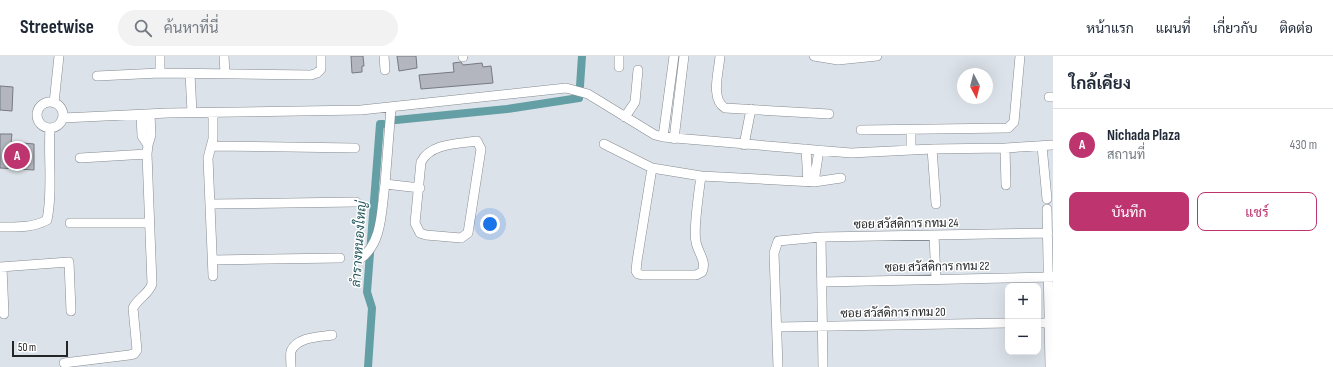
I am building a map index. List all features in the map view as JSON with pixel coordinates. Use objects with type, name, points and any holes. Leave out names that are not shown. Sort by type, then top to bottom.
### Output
[{"type":"street","points":[[54,103],[59,56]]},
{"type":"street","points":[[160,56],[160,73]]},
{"type":"street","points":[[224,56],[225,74]]},
{"type":"street","points":[[97,76],[160,73],[311,75],[318,73],[321,69],[321,56]]},
{"type":"street","points":[[384,56],[385,70]]},
{"type":"street","points":[[619,56],[619,67]]},
{"type":"street","points":[[663,137],[674,56]]},
{"type":"street","points":[[674,139],[684,56]]},
{"type":"street","points":[[720,56],[717,93],[720,106],[725,108],[829,114]]},
{"type":"street","points":[[814,56],[838,60],[877,56]]},
{"type":"street","points":[[861,130],[1008,128],[1014,122],[1020,56]]},
{"type":"street","points":[[625,117],[635,102],[638,70]]},
{"type":"street","points":[[190,74],[192,112]]},
{"type":"street","points":[[63,118],[192,112],[312,112],[390,108],[566,88],[588,94],[655,135],[674,139],[851,153],[1053,145]]},
{"type":"street","points":[[54,103],[62,110],[63,118],[58,125],[50,128],[42,126],[37,115],[42,105],[54,103]]},
{"type":"street","points":[[363,258],[373,248],[377,237],[385,184],[390,108]]},
{"type":"street","points":[[744,145],[751,109]]},
{"type":"street","points":[[213,113],[212,146],[208,158],[213,276]]},
{"type":"street","points":[[64,363],[129,355],[134,354],[137,350],[133,308],[136,302],[149,292],[152,284],[147,154],[148,145],[142,136],[146,115]]},
{"type":"street","points":[[0,227],[30,226],[47,220],[50,207],[48,152],[50,128]]},
{"type":"street","points":[[911,130],[911,150]]},
{"type":"street","points":[[477,141],[480,144],[481,149],[468,233],[461,238],[426,235],[420,233],[415,223],[420,188],[421,162],[429,152],[435,148],[477,141]]},
{"type":"street","points":[[604,144],[652,168],[701,176],[811,182],[841,178]]},
{"type":"street","points":[[212,146],[355,148]]},
{"type":"street","points":[[1042,146],[1047,199]]},
{"type":"street","points":[[1005,148],[1006,185]]},
{"type":"street","points":[[806,149],[811,182]]},
{"type":"street","points":[[932,149],[936,204]]},
{"type":"street","points":[[811,182],[819,150]]},
{"type":"street","points":[[80,158],[147,154]]},
{"type":"street","points":[[652,168],[636,271],[638,274],[642,275],[696,275],[702,272],[705,267],[695,237],[701,176]]},
{"type":"street","points":[[385,184],[420,188]]},
{"type":"street","points":[[211,204],[356,202]]},
{"type":"street","points":[[1047,209],[1051,277],[1049,323],[1050,367]]},
{"type":"street","points":[[70,223],[149,223]]},
{"type":"street","name":"ซอย สวัสดิการ กทม 24","points":[[778,327],[774,253],[778,241],[821,237],[1048,233]]},
{"type":"street","points":[[934,235],[936,279]]},
{"type":"street","points":[[821,237],[823,367]]},
{"type":"street","points":[[213,260],[340,258]]},
{"type":"street","points":[[4,314],[1,267],[69,262],[71,311]]},
{"type":"street","name":"ซอย สวัสดิการ กทม 22","points":[[822,282],[1051,277]]},
{"type":"street","name":"ซอย สวัสดิการ กทม 20","points":[[778,327],[1005,323]]},
{"type":"street","points":[[1041,323],[1049,323]]},
{"type":"street","points":[[778,327],[778,367]]},
{"type":"street","points":[[290,367],[291,351],[297,344],[306,340],[332,335]]},
{"type":"building","points":[[351,56],[363,56],[364,66],[362,66],[362,72],[352,73]]},
{"type":"building","points":[[397,56],[416,56],[417,68],[399,71]]},
{"type":"building","points":[[461,62],[463,65],[482,63],[483,67],[491,66],[493,83],[421,89],[419,75],[454,72],[453,63]]},
{"type":"building","points":[[0,86],[13,87],[12,111],[0,110]]},
{"type":"building","points":[[0,134],[12,134],[11,142],[34,144],[34,170],[0,168]]},
{"type":"waterway","points":[[580,86],[582,56]]},
{"type":"waterway","name":"ลำรางหนองใหญ่","points":[[396,120],[507,109],[579,98]]},
{"type":"waterway","name":"ลำรางหนองใหญ่","points":[[368,367],[372,308],[367,292],[380,124],[383,124]]},
{"type":"place","name":"Nichada Plaza","points":[[17,156]]}]
